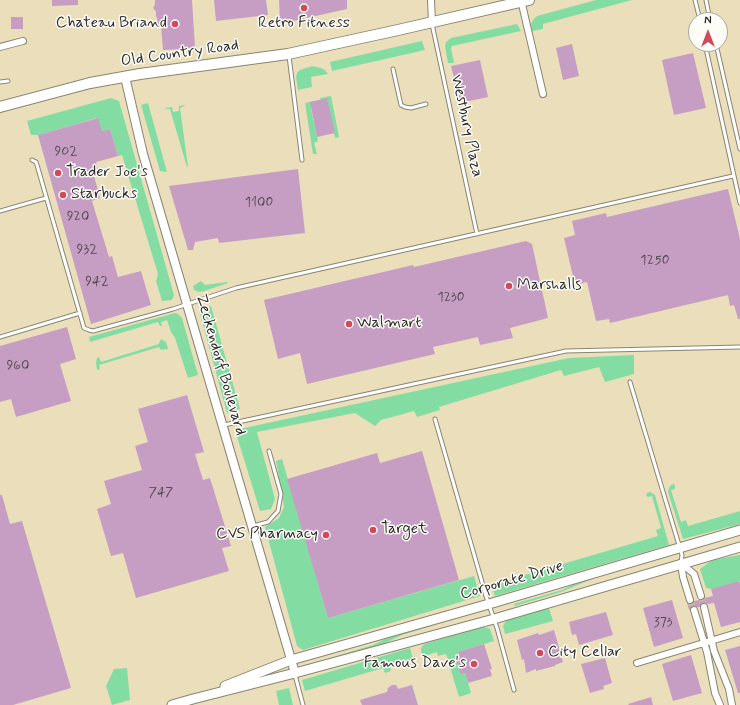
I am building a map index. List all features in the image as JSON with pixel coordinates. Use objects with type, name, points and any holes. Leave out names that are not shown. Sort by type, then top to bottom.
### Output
[{"type":"main road","name":"Old Country Road","points":[[0,107],[77,86],[125,77],[288,54],[432,23],[523,1]]},
{"type":"main road","name":"Corporate Drive","points":[[291,660],[489,604],[740,530]]},
{"type":"main road","name":"Corporate Drive","points":[[295,673],[494,619],[740,547]]},
{"type":"main road","points":[[193,699],[291,660]]},
{"type":"main road","points":[[172,705],[295,673]]},
{"type":"street","points":[[431,0],[432,23]]},
{"type":"street","points":[[523,1],[542,94]]},
{"type":"street","points":[[0,47],[23,41]]},
{"type":"street","name":"Zeckendorf Boulevard","points":[[125,77],[142,154],[295,673]]},
{"type":"street","points":[[682,563],[694,574],[702,596]]},
{"type":"street","points":[[682,563],[683,577],[690,600]]},
{"type":"street","points":[[704,607],[714,651],[729,689],[732,705]]},
{"type":"street","points":[[706,614],[695,614],[707,652],[715,693],[720,705]]},
{"type":"street","points":[[637,663],[740,632]]},
{"type":"lane","points":[[696,0],[698,12]]},
{"type":"lane","points":[[706,0],[708,12]]},
{"type":"lane","name":"Westbury Plaza","points":[[432,23],[477,234]]},
{"type":"lane","points":[[707,52],[740,204]]},
{"type":"lane","points":[[718,52],[740,149]]},
{"type":"lane","points":[[288,54],[302,160]]},
{"type":"lane","points":[[392,69],[401,105],[405,108],[411,108],[426,104]]},
{"type":"lane","points":[[0,82],[8,81]]},
{"type":"lane","points":[[32,160],[36,162],[37,165],[84,328],[93,331],[173,309],[236,288],[733,176]]},
{"type":"lane","points":[[0,211],[46,198]]},
{"type":"lane","points":[[0,337],[80,313]]},
{"type":"lane","points":[[222,425],[566,351],[740,347]]},
{"type":"lane","points":[[630,382],[682,555],[682,563]]},
{"type":"lane","points":[[435,419],[514,690]]},
{"type":"lane","points":[[252,527],[268,522],[278,511],[281,494],[269,450]]},
{"type":"lane","points":[[295,673],[303,705]]},
{"type":"green space","points":[[596,0],[632,0],[543,24],[543,29],[532,31],[531,24],[537,16]]},
{"type":"green space","points":[[517,24],[521,31],[452,46],[451,48],[454,63],[448,63],[445,46],[446,42],[451,38]]},
{"type":"green space","points":[[422,41],[425,50],[332,71],[330,62]]},
{"type":"green space","points":[[312,66],[325,70],[328,74],[311,77],[312,87],[298,90],[296,77],[297,73],[300,70]]},
{"type":"green space","points":[[331,96],[339,137],[335,138],[327,99],[321,100],[320,98]]},
{"type":"green space","points":[[111,98],[119,101],[174,295],[172,300],[162,301],[156,281],[158,274],[122,155],[118,156],[110,129],[102,131],[97,118],[38,135],[31,135],[27,121]]},
{"type":"green space","points":[[315,101],[311,109],[318,141],[314,143],[317,154],[313,154],[305,103]]},
{"type":"green space","points":[[148,103],[167,172],[160,171],[141,105]]},
{"type":"green space","points":[[185,105],[180,108],[188,167],[170,109],[165,108],[172,107],[173,112],[179,111],[179,106]]},
{"type":"green space","points":[[201,281],[205,285],[228,283],[204,291],[199,292],[194,290],[193,286]]},
{"type":"green space","points":[[211,306],[240,409],[227,413],[199,310]]},
{"type":"green space","points":[[175,313],[182,318],[198,375],[188,378],[175,338],[171,332],[167,320],[161,322],[162,326],[160,326],[158,322],[90,342],[89,337]]},
{"type":"green space","points":[[161,339],[166,342],[168,348],[167,350],[161,350],[159,347],[99,365],[99,370],[97,369],[96,363],[97,358],[99,357],[101,362],[159,344]]},
{"type":"green space","points":[[634,355],[634,374],[605,382],[599,367],[564,376],[561,370],[439,407],[440,410],[417,417],[414,411],[381,420],[375,426],[355,413],[257,432],[275,499],[271,509],[260,511],[235,430],[569,358]]},
{"type":"green space","points":[[282,459],[328,618],[474,576],[480,596],[303,650],[297,646],[265,527],[279,518],[284,507],[276,461]]},
{"type":"green space","points":[[674,484],[675,489],[671,490],[681,522],[686,520],[688,526],[740,511],[740,524],[683,539],[668,492],[671,485]]},
{"type":"green space","points":[[650,492],[655,495],[669,545],[495,596],[491,585],[658,536],[656,530],[661,528],[652,496],[648,497],[646,495]]},
{"type":"green space","points":[[740,555],[740,581],[712,589],[706,588],[700,569],[712,560]]},
{"type":"green space","points":[[663,556],[664,558],[597,577],[561,592],[515,606],[514,604],[562,590],[587,578]]},
{"type":"green space","points":[[549,608],[553,621],[505,634],[503,626],[507,619]]},
{"type":"green space","points":[[476,610],[477,612],[402,635],[381,645],[313,665],[313,663],[373,645],[393,635]]},
{"type":"green space","points":[[482,627],[490,629],[494,641],[458,652],[460,658],[456,660],[460,674],[465,673],[471,693],[459,697],[446,654],[438,656],[437,652],[425,656],[426,661],[424,661],[421,648],[424,644]]},
{"type":"green space","points":[[410,648],[413,659],[390,666],[391,671],[385,673],[383,668],[305,691],[302,680]]},
{"type":"green space","points":[[127,668],[130,700],[112,705],[106,686],[114,669]]},
{"type":"green space","points":[[289,688],[293,705],[279,705],[276,691]]},
{"type":"building","points":[[52,0],[78,0],[78,5],[52,6]]},
{"type":"building","name":"Chateau Briand","points":[[155,0],[192,0],[195,48],[163,50],[161,26],[158,27],[156,12],[153,8]]},
{"type":"building","points":[[214,0],[266,0],[268,15],[216,21]]},
{"type":"building","points":[[279,0],[347,0],[347,9],[280,24]]},
{"type":"building","points":[[11,17],[23,17],[23,29],[11,29]]},
{"type":"building","points":[[572,44],[579,76],[563,80],[556,48]]},
{"type":"building","points":[[693,53],[706,108],[674,115],[662,60]]},
{"type":"building","points":[[480,60],[488,97],[460,103],[451,66]]},
{"type":"building","points":[[327,98],[335,133],[317,137],[310,102]]},
{"type":"building","points":[[98,118],[102,131],[110,129],[118,156],[96,162],[98,170],[93,172],[100,198],[92,201],[109,257],[112,256],[118,277],[141,271],[151,305],[91,324],[38,135]]},
{"type":"building","points":[[298,169],[305,233],[219,243],[218,238],[195,242],[193,250],[188,250],[169,186]]},
{"type":"building","points":[[728,189],[740,239],[740,319],[738,319],[734,305],[730,306],[728,295],[610,323],[609,319],[596,321],[587,282],[575,285],[564,238],[575,235],[572,221],[606,213],[607,217]]},
{"type":"building","points":[[526,241],[532,244],[548,318],[510,328],[513,338],[480,345],[478,337],[433,347],[435,354],[307,384],[300,353],[278,359],[264,300],[413,265],[414,267]]},
{"type":"building","points":[[67,327],[76,359],[60,364],[71,401],[16,417],[11,399],[0,402],[0,346]]},
{"type":"building","points":[[187,395],[204,452],[195,454],[203,480],[210,478],[231,546],[222,548],[229,571],[136,598],[123,553],[111,556],[97,509],[111,504],[104,481],[142,470],[135,446],[148,442],[138,409]]},
{"type":"building","name":"Target","points":[[422,451],[459,580],[328,618],[287,479],[377,453],[380,463]]},
{"type":"building","points":[[0,495],[2,495],[10,524],[22,521],[71,688],[13,705],[0,705]]},
{"type":"building","points":[[739,581],[740,622],[721,627],[714,603],[703,603],[700,607],[693,606],[689,610],[687,603],[691,604],[694,601],[713,596],[711,589]]},
{"type":"building","points":[[672,600],[683,638],[654,647],[643,608]]},
{"type":"building","points":[[606,612],[613,635],[579,645],[576,634],[572,635],[569,622]]},
{"type":"building","name":"City Cellar","points":[[554,630],[563,662],[555,666],[536,671],[536,669],[526,673],[524,659],[522,660],[517,640],[538,633],[539,635]]},
{"type":"building","name":"Famous Dave's","points":[[484,644],[492,669],[490,669],[492,676],[468,683],[465,673],[460,674],[456,660],[460,658],[458,652]]},
{"type":"building","points":[[740,646],[740,693],[738,693],[725,650]]},
{"type":"building","points":[[691,655],[702,693],[673,701],[662,664]]},
{"type":"building","points":[[605,658],[612,683],[603,686],[604,689],[590,693],[581,664]]},
{"type":"building","points":[[392,685],[397,686],[398,689],[412,685],[418,705],[362,705],[360,700],[387,692],[388,688]]},
{"type":"building","points":[[651,697],[653,705],[628,704]]},
{"type":"tunnel","points":[[701,596],[704,607]]},
{"type":"tunnel","points":[[690,600],[694,610]]},
{"type":"place","name":"Retro Fitness","points":[[304,8]]},
{"type":"place","name":"Chateau Briand","points":[[175,24]]},
{"type":"place","name":"Trader Joe's","points":[[58,173]]},
{"type":"place","name":"Starbucks","points":[[63,195]]},
{"type":"place","name":"Marshalls","points":[[509,286]]},
{"type":"place","name":"Walmart","points":[[349,324]]},
{"type":"place","name":"Target","points":[[373,530]]},
{"type":"place","name":"CVS Pharmacy","points":[[326,535]]},
{"type":"place","name":"City Cellar","points":[[540,653]]},
{"type":"place","name":"Famous Dave's","points":[[474,664]]}]
